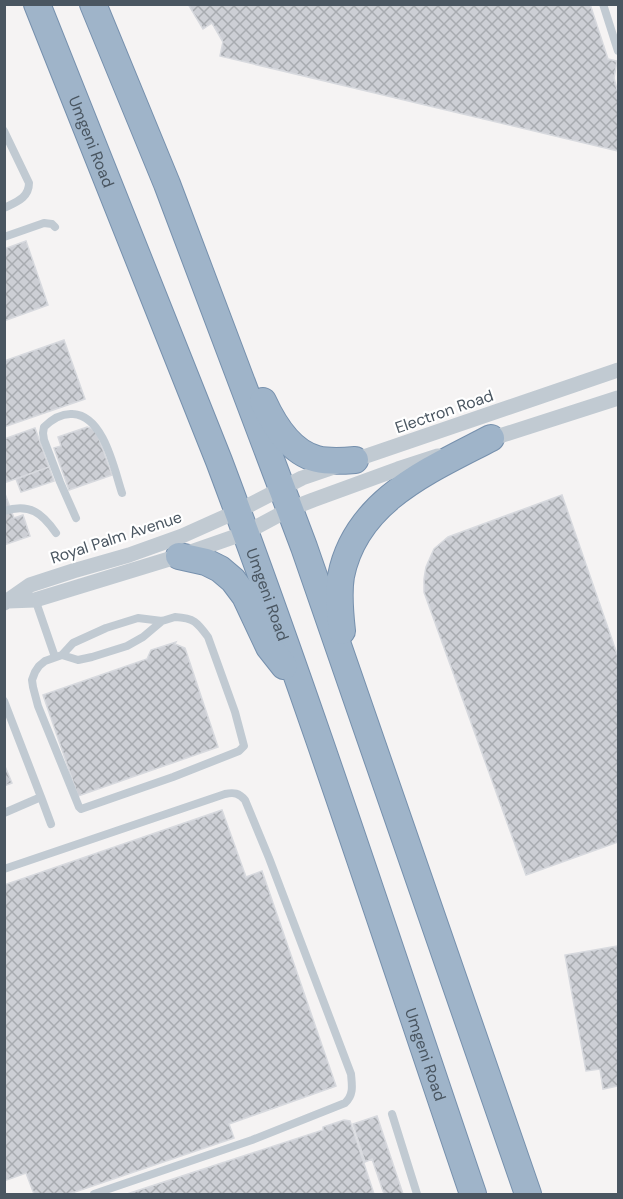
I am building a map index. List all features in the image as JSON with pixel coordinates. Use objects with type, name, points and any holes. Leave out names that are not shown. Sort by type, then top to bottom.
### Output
[{"type":"highway","name":"Umgeni Road","points":[[36,4],[242,522],[298,678],[473,1194]]},
{"type":"highway","points":[[93,4],[166,184],[286,499],[528,1194]]},
{"type":"highway","points":[[238,372],[256,389],[270,417],[285,438],[302,453],[318,459],[355,460]]},
{"type":"highway","points":[[346,669],[339,608],[341,577],[348,552],[364,525],[376,510],[399,489],[420,475],[491,438]]},
{"type":"highway","points":[[179,556],[206,562],[220,569],[233,580],[245,596],[268,647],[298,678]]},
{"type":"street","name":"Electron Road","points":[[286,499],[302,478],[618,370]]},
{"type":"street","points":[[242,522],[286,499],[398,469],[618,398]]},
{"type":"street","points":[[242,522],[286,499]]},
{"type":"street","name":"Royal Palm Avenue","points":[[6,602],[33,592],[179,556],[242,522]]},
{"type":"street","name":"Royal Palm Avenue","points":[[33,592],[73,571],[129,555],[182,536],[242,522]]},
{"type":"lane","points":[[603,4],[618,51]]},
{"type":"lane","points":[[4,131],[28,183],[28,189],[21,200],[4,208]]},
{"type":"lane","points":[[4,237],[44,223],[55,227]]},
{"type":"lane","points":[[76,518],[44,440],[44,427],[56,417],[78,414],[94,424],[106,445],[122,493]]},
{"type":"lane","points":[[4,511],[13,508],[33,509],[47,520],[56,533]]},
{"type":"lane","points":[[33,592],[59,656]]},
{"type":"lane","points":[[176,617],[191,619],[208,637],[235,712],[244,746],[239,752],[81,809],[38,706],[32,680],[35,672],[45,661],[59,656],[73,643],[126,621],[138,618],[162,621],[176,617]]},
{"type":"lane","points":[[59,656],[78,660],[127,646],[144,637],[162,621]]},
{"type":"lane","points":[[4,701],[51,824]]},
{"type":"lane","points":[[4,868],[225,794],[241,795],[269,858],[351,1074],[351,1095],[345,1103],[252,1140],[94,1194]]},
{"type":"lane","points":[[4,813],[41,796]]},
{"type":"lane","points":[[392,1113],[417,1194]]},
{"type":"building","points":[[188,4],[590,4],[608,59],[617,61],[614,78],[618,93],[618,151],[220,56],[223,42],[212,23],[203,29]]},
{"type":"building","points":[[26,241],[48,305],[4,321],[4,249]]},
{"type":"building","points":[[64,340],[85,399],[4,427],[4,361]]},
{"type":"building","points":[[87,427],[96,430],[112,475],[69,490],[54,448],[61,446],[58,437]]},
{"type":"building","points":[[35,428],[49,467],[4,483],[4,439]]},
{"type":"building","points":[[49,467],[54,481],[21,492],[16,479]]},
{"type":"building","points":[[4,491],[14,518],[23,515],[30,536],[4,545]]},
{"type":"building","points":[[562,495],[618,657],[618,842],[526,875],[424,592],[424,579],[426,567],[434,549],[448,537]]},
{"type":"building","points":[[176,642],[175,644],[185,648],[218,747],[78,796],[43,695],[147,659],[151,650]]},
{"type":"building","points":[[4,764],[12,783],[4,786]]},
{"type":"building","points":[[222,810],[246,877],[262,871],[336,1086],[229,1124],[234,1138],[69,1194],[34,1194],[26,1173],[4,1181],[4,885]]},
{"type":"building","points":[[618,946],[618,1086],[603,1089],[600,1069],[586,1071],[565,955]]},
{"type":"building","points":[[377,1116],[403,1194],[384,1194],[372,1159],[365,1162],[353,1124]]},
{"type":"building","points":[[344,1120],[350,1121],[374,1194],[127,1194],[323,1130],[323,1127]]}]
